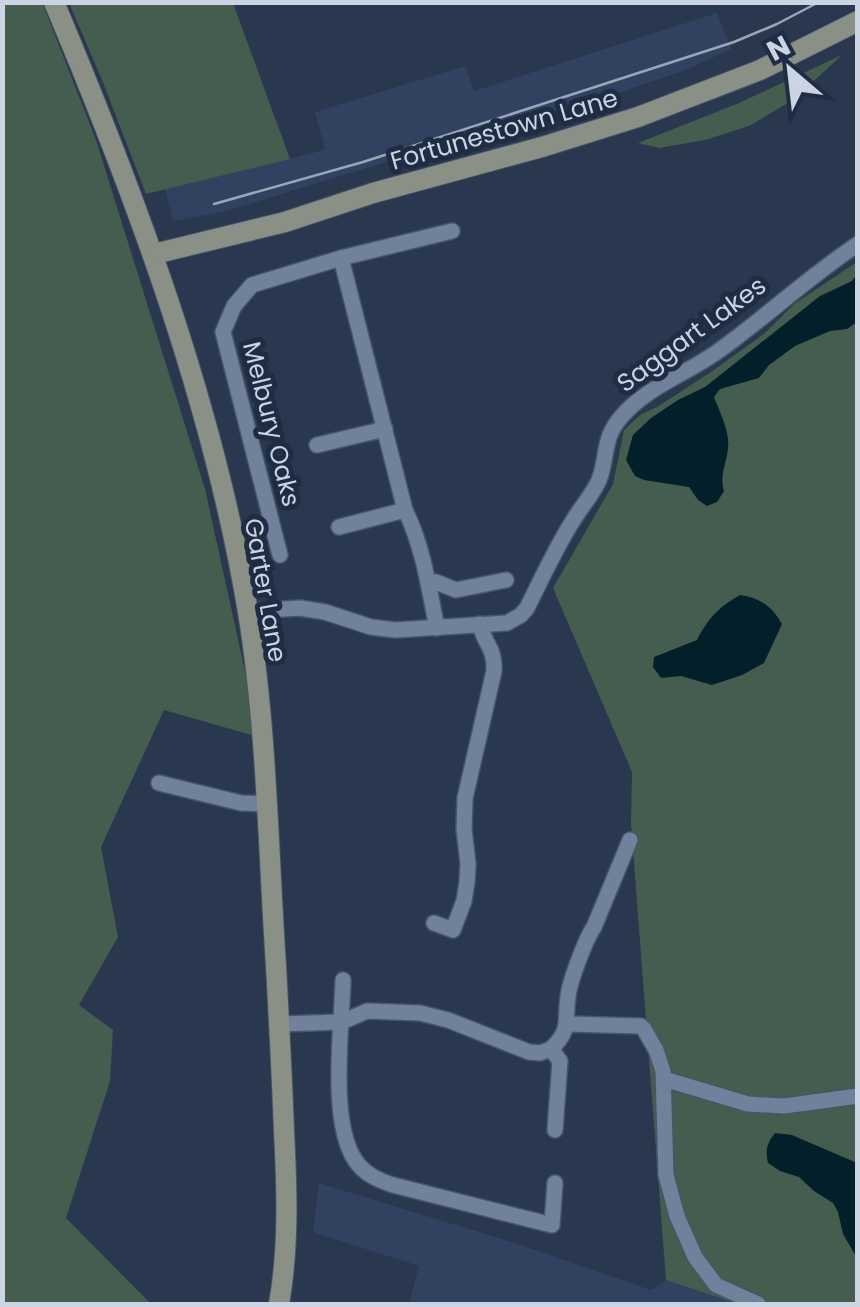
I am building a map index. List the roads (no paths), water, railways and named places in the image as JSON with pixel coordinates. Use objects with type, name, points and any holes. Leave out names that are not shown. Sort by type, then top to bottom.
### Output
[{"type":"street","name":"Garter Lane","points":[[54,2],[154,254],[208,436],[248,612],[259,693],[280,1024],[287,1214],[279,1304]]},
{"type":"street","name":"Fortunestown Lane","points":[[154,254],[285,222],[638,117],[760,70],[858,21]]},
{"type":"street","name":"Melbury Oaks","points":[[280,556],[223,332],[234,306],[252,285],[341,258],[452,232]]},
{"type":"street","name":"Saggart Lakes","points":[[248,612],[300,608],[395,630],[507,623],[521,615],[573,520],[594,490],[601,475],[604,451],[619,419],[634,404],[731,342],[858,244]]},
{"type":"street","points":[[341,258],[437,628]]},
{"type":"street","name":"Melbury Oaks","points":[[318,445],[385,429]]},
{"type":"street","points":[[339,528],[406,510]]},
{"type":"street","points":[[428,583],[456,590],[506,580]]},
{"type":"street","points":[[434,923],[453,930],[464,901],[468,864],[465,798],[494,672],[495,654],[480,624]]},
{"type":"street","points":[[159,783],[241,803],[266,804]]},
{"type":"street","points":[[280,1024],[342,1022],[367,1011],[420,1013],[529,1052],[550,1050],[562,1038],[567,1024],[568,993],[588,935],[630,840]]},
{"type":"street","points":[[343,980],[340,1115],[349,1148],[366,1172],[394,1185],[552,1225],[555,1184]]},
{"type":"street","points":[[567,1024],[642,1026],[656,1050],[664,1080],[666,1176],[695,1257],[716,1284],[758,1304]]},
{"type":"street","points":[[550,1050],[560,1061],[556,1130]]},
{"type":"street","points":[[664,1080],[748,1104],[784,1106],[858,1096]]},
{"type":"tram line","points":[[214,204],[363,162],[734,42],[819,2]]}]
